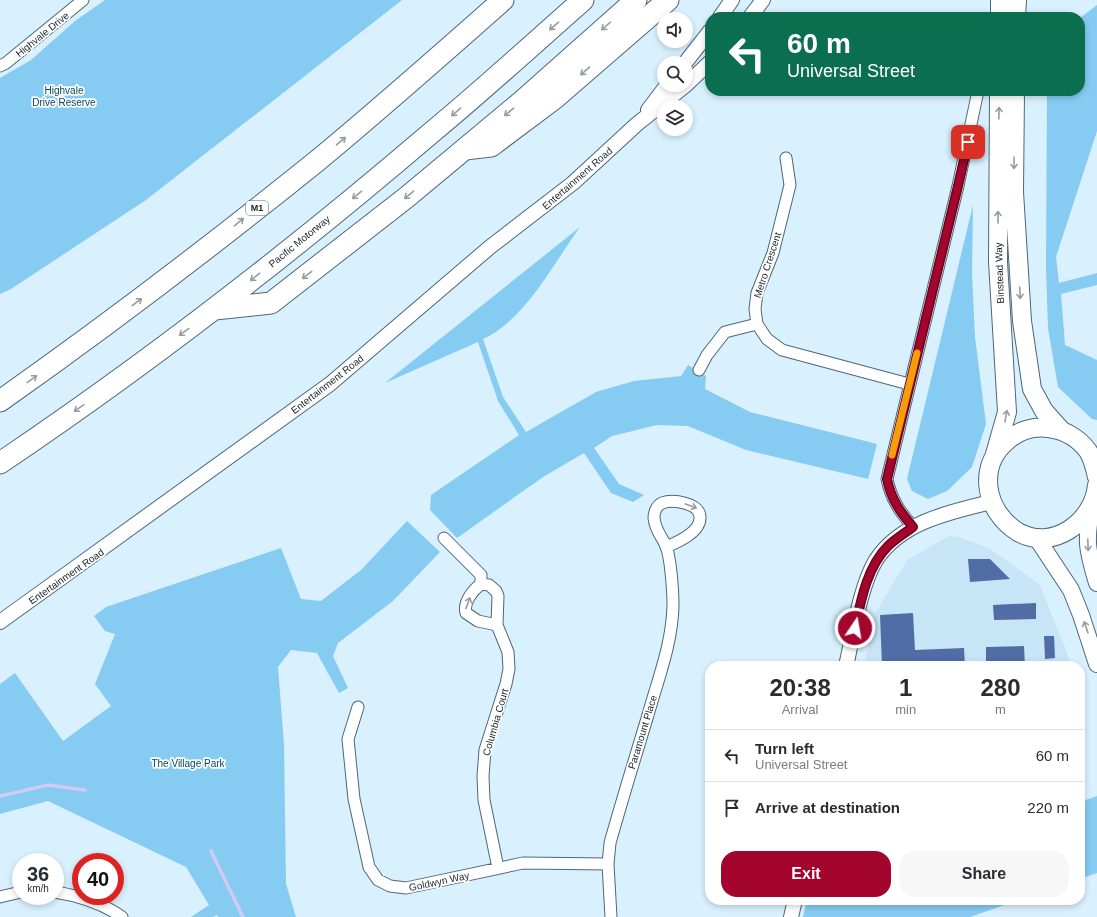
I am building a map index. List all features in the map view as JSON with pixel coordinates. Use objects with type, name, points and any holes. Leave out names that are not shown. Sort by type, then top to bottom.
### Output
[{"type":"highway","name":"M1","points":[[0,401],[97,332],[269,199],[335,145],[503,0]]},
{"type":"highway","name":"Pacific Motorway","points":[[0,464],[119,380],[215,309],[431,133],[583,0]]},
{"type":"highway","points":[[215,309],[270,303],[407,197],[465,149],[521,102],[636,0]]},
{"type":"highway","points":[[465,149],[491,146],[503,138],[555,98],[668,0]]},
{"type":"main road","points":[[1000,0],[1000,12]]},
{"type":"main road","points":[[1016,12],[1017,0]]},
{"type":"main road","name":"Binstead Way","points":[[995,454],[1007,412],[998,262],[999,96]]},
{"type":"main road","name":"Binstead Way","points":[[1015,96],[1014,192],[1022,321],[1032,389],[1044,411],[1061,430]]},
{"type":"main road","points":[[1096,491],[1083,520],[1069,531],[1053,537],[1036,537],[1022,534],[1009,526],[998,515],[991,502],[988,490],[990,465],[995,454],[1008,440],[1024,430],[1042,427],[1061,430],[1079,441],[1088,452],[1095,465],[1096,491],[1087,531],[1088,553],[1097,583]]},
{"type":"main road","points":[[1079,441],[1097,441]]},
{"type":"main road","points":[[1036,537],[1071,590],[1082,615],[1097,664]]},
{"type":"street","name":"Highvale Drive","points":[[0,66],[6,63],[83,0]]},
{"type":"street","points":[[724,12],[732,0]]},
{"type":"street","points":[[754,12],[763,0]]},
{"type":"street","points":[[690,56],[705,37]]},
{"type":"street","name":"Entertainment Road","points":[[693,78],[705,67]]},
{"type":"street","name":"Entertainment Road","points":[[637,124],[662,92]]},
{"type":"street","name":"Entertainment Road","points":[[0,622],[330,384],[490,247],[573,183],[637,124],[677,92]]},
{"type":"street","points":[[913,527],[897,507],[890,494],[887,479],[958,186],[977,96]]},
{"type":"street","name":"Metro Crescent","points":[[757,324],[755,309],[756,293],[773,253],[790,185],[786,158]]},
{"type":"street","points":[[699,370],[707,355],[725,332],[757,324],[767,339],[782,350],[909,384]]},
{"type":"street","name":"Paramount Place","points":[[611,917],[608,864],[610,843],[669,642],[672,622],[673,596],[666,547],[660,537],[654,518],[655,510],[659,505],[670,502],[692,505],[697,508],[700,512],[701,519],[698,527],[691,533],[666,547]]},
{"type":"street","points":[[847,661],[862,596],[876,561],[888,546],[913,527],[953,511],[991,502]]},
{"type":"street","points":[[444,538],[481,575],[481,584],[475,589],[468,600],[465,609],[466,613],[478,621],[497,625]]},
{"type":"street","name":"Columbia Court","points":[[481,584],[489,585],[496,591],[498,596],[497,625],[508,652],[506,684],[486,750],[483,776],[484,800],[498,868]]},
{"type":"street","name":"Goldwyn Way","points":[[358,707],[348,739],[354,799],[369,867],[378,880],[390,886],[406,888],[523,863],[608,864]]},
{"type":"street","points":[[64,894],[92,901],[109,908],[122,917]]},
{"type":"street","points":[[0,898],[12,895]]},
{"type":"street","points":[[791,917],[793,905]]},
{"type":"shaded area","points":[[949,536],[958,537],[989,548],[1040,585],[1070,661],[865,661],[875,614],[907,560]]},
{"type":"green space","name":"Highvale Drive Reserve","points":[[105,0],[402,0],[146,200],[11,289],[0,294],[0,78],[31,60],[75,21]]},
{"type":"green space","points":[[1097,5],[1097,131],[1056,257],[1059,283],[1097,273],[1097,285],[1061,294],[1065,345],[1097,360],[1097,420],[1092,419],[1058,387],[1048,328],[1046,268],[1047,96],[1085,96],[1085,14]]},
{"type":"green space","points":[[973,205],[972,274],[975,337],[986,424],[972,467],[947,491],[928,499],[912,491],[907,479]]},
{"type":"green space","points":[[580,227],[549,274],[525,305],[512,319],[483,339],[503,397],[526,432],[596,392],[634,381],[681,376],[688,365],[706,376],[705,389],[750,412],[877,444],[868,479],[746,450],[688,426],[657,425],[612,436],[594,448],[619,484],[644,495],[633,502],[611,493],[584,453],[543,477],[457,538],[430,510],[431,495],[519,435],[498,401],[478,342],[385,383]]},
{"type":"green space","name":"The Village Park","points":[[407,521],[440,552],[393,601],[338,643],[333,656],[348,688],[339,693],[317,653],[291,650],[278,667],[284,745],[286,884],[296,917],[218,917],[217,915],[213,917],[191,917],[209,905],[186,867],[48,801],[0,814],[0,684],[15,673],[63,741],[111,706],[95,684],[115,634],[105,631],[94,616],[106,607],[281,548],[301,599],[321,601],[361,570]]},
{"type":"green space","points":[[1097,796],[1097,873],[1085,877],[1085,800]]},
{"type":"green space","points":[[806,905],[1005,905],[970,917],[803,917]]},
{"type":"building","points":[[968,559],[990,559],[1010,579],[970,582]]},
{"type":"building","points":[[1036,603],[1036,619],[994,620],[993,605]]},
{"type":"building","points":[[913,613],[915,650],[964,648],[965,661],[882,661],[880,615]]},
{"type":"building","points":[[1044,636],[1054,636],[1055,658],[1045,659]]},
{"type":"building","points":[[1024,646],[1025,661],[986,661],[986,647]]},
{"type":"waterway","points":[[0,796],[48,785],[85,790]]},
{"type":"waterway","points":[[211,851],[243,917]]},
{"type":"slow traffic","points":[[892,455],[917,353]]},
{"type":"route","points":[[855,628],[862,596],[876,561],[888,546],[913,527],[897,507],[890,494],[887,479],[968,142]]}]
